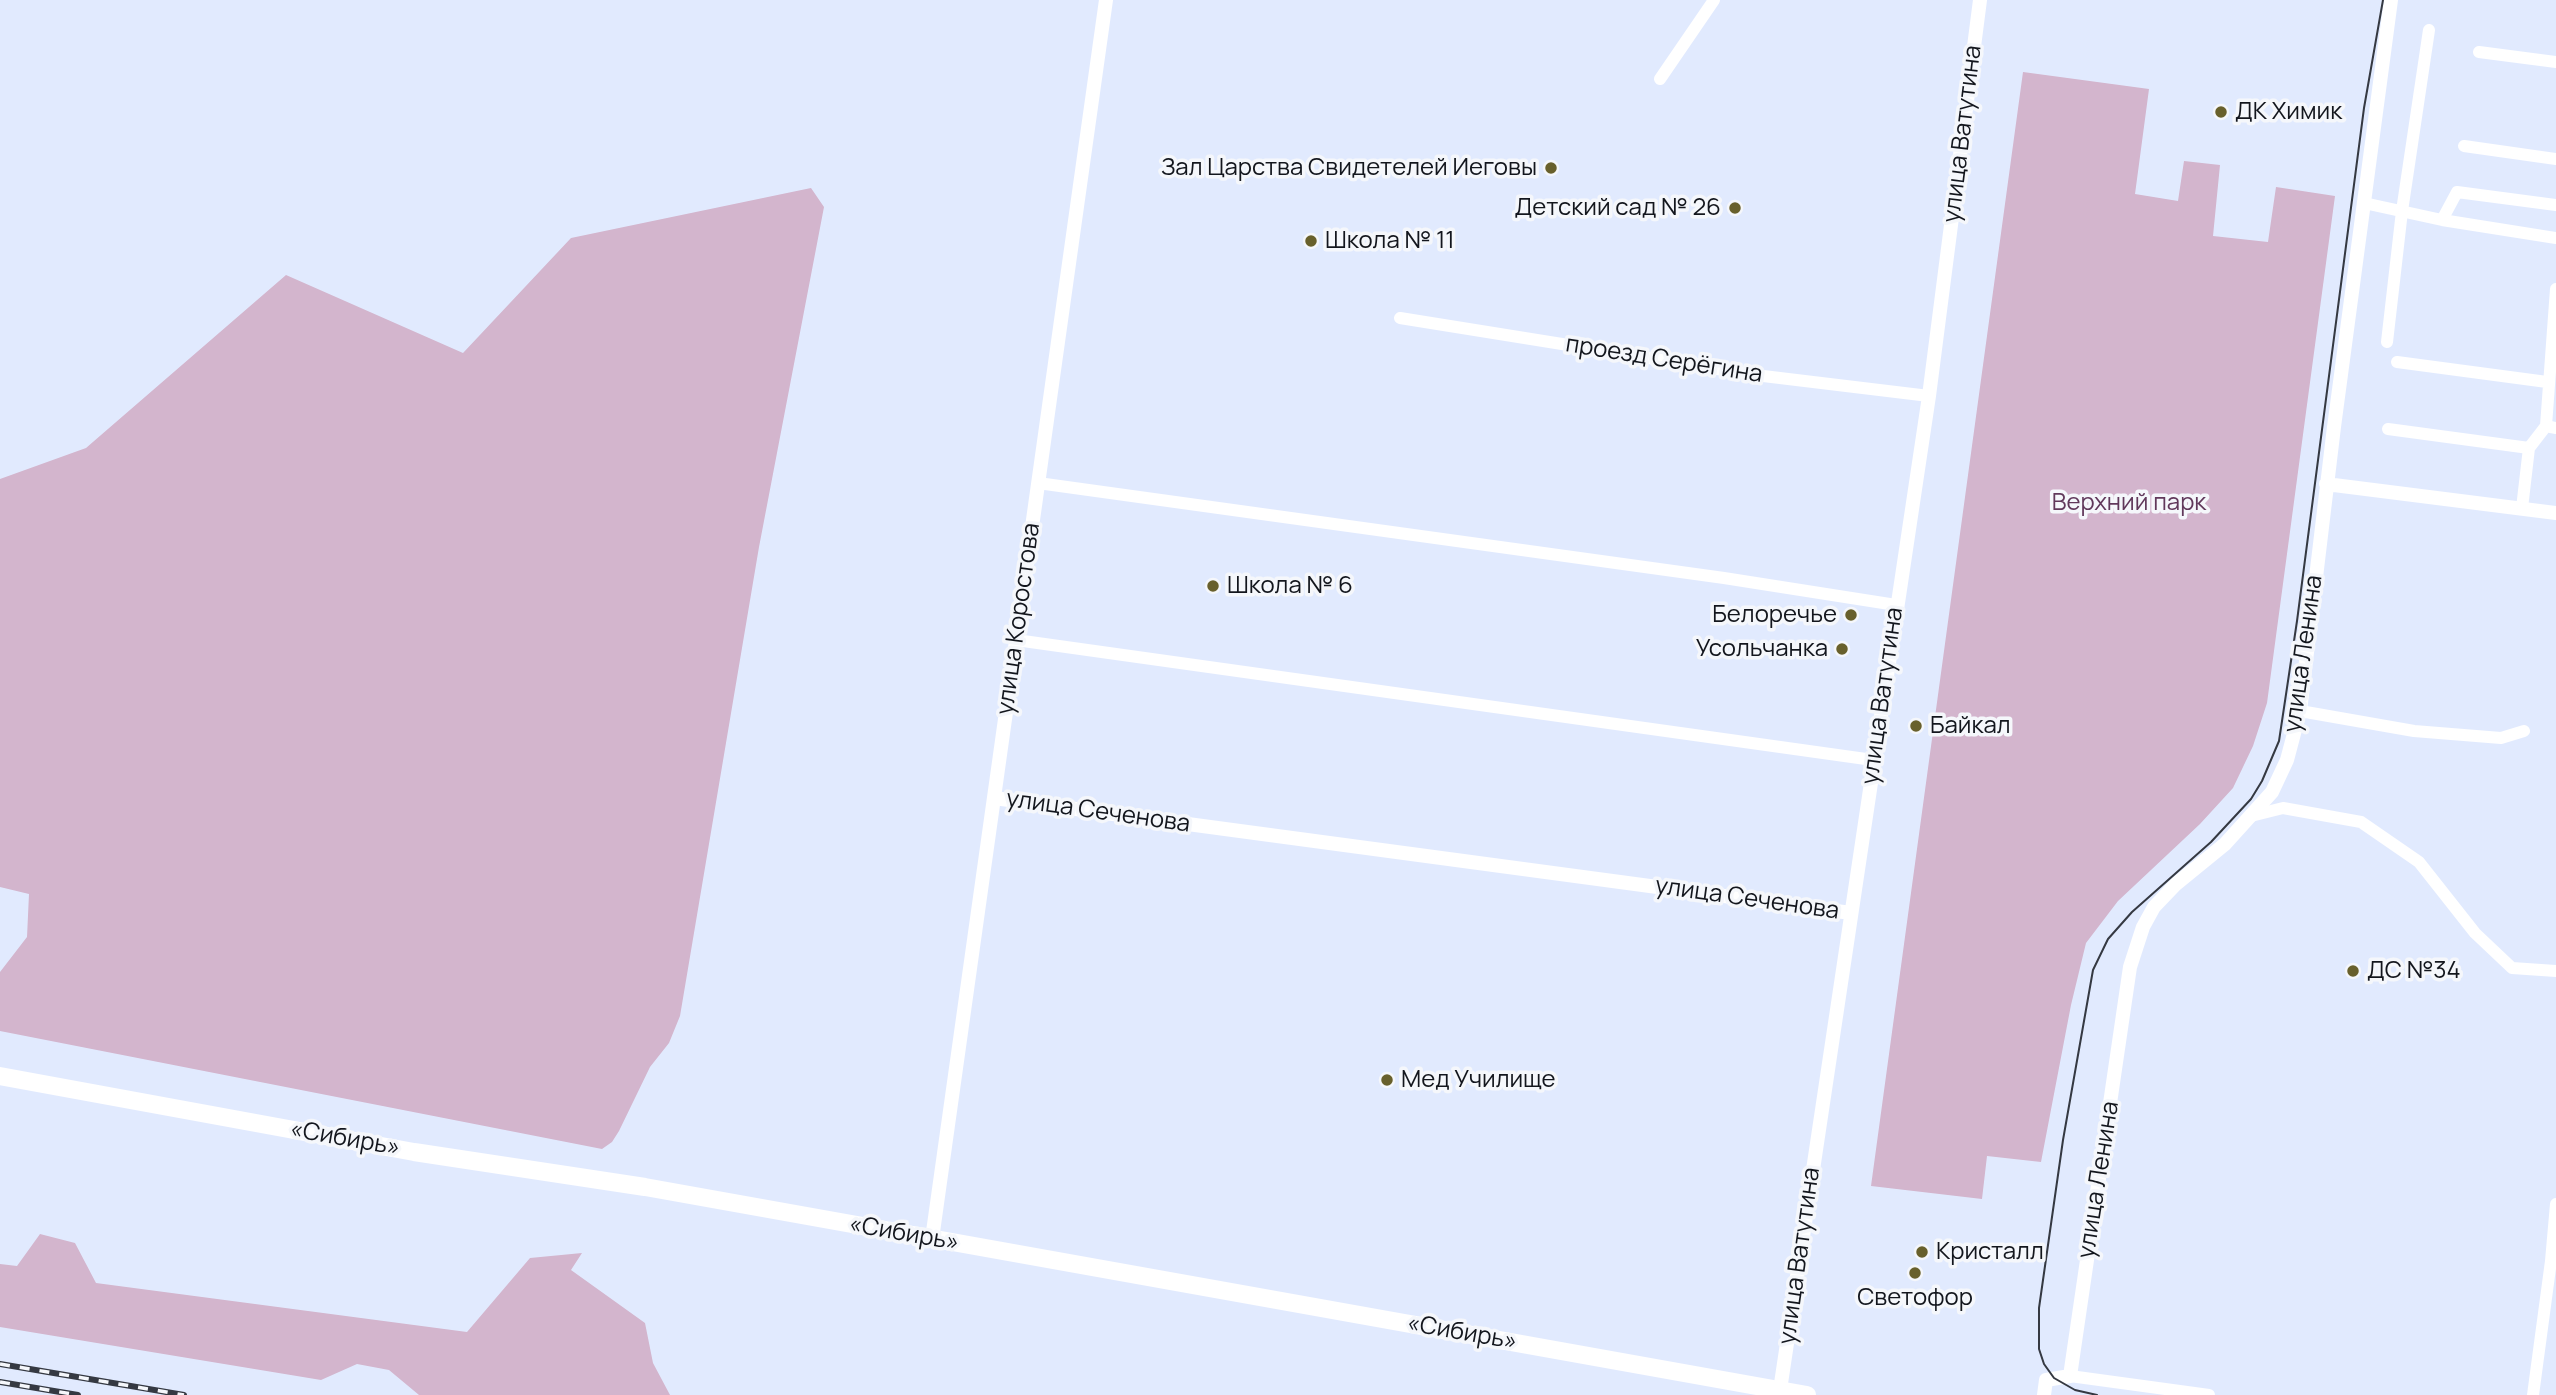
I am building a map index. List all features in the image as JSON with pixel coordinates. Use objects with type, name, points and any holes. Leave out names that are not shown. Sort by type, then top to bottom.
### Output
[{"type":"main road","name":"«Сибирь»","points":[[0,1076],[414,1152],[645,1187],[1807,1395]]},
{"type":"street","name":"улица Коростова","points":[[932,1239],[1106,0]]},
{"type":"street","points":[[1660,79],[1714,0]]},
{"type":"street","name":"улица Ватутина","points":[[1780,1390],[1929,396],[1980,0]]},
{"type":"street","name":"улица Ленина","points":[[2070,1376],[2130,967],[2143,927],[2154,907],[2176,884],[2225,844],[2272,792],[2287,760],[2300,711],[2326,484],[2391,0]]},
{"type":"street","points":[[2387,342],[2402,211],[2429,30]]},
{"type":"street","points":[[2479,52],[2556,62]]},
{"type":"street","points":[[2464,146],[2556,159]]},
{"type":"street","points":[[2442,219],[2457,191],[2556,205]]},
{"type":"street","points":[[2364,203],[2556,238]]},
{"type":"street","points":[[2526,509],[2529,449],[2551,427],[2547,382],[2556,289]]},
{"type":"street","name":"проезд Серёгина","points":[[1400,318],[1755,375],[1929,396]]},
{"type":"street","points":[[2397,362],[2547,382]]},
{"type":"street","points":[[2388,429],[2529,449]]},
{"type":"street","points":[[1038,483],[1724,578],[1896,605]]},
{"type":"street","points":[[2326,484],[2556,513]]},
{"type":"street","points":[[1016,640],[1873,760]]},
{"type":"street","points":[[2300,711],[2414,731],[2501,738],[2524,731]]},
{"type":"street","name":"улица Сеченова","points":[[994,798],[1851,913]]},
{"type":"street","points":[[2251,816],[2283,808],[2361,822],[2419,862],[2475,933],[2512,968],[2556,971]]},
{"type":"street","points":[[2533,1395],[2552,1261],[2556,1204]]},
{"type":"street","points":[[2044,1395],[2046,1380],[2070,1376],[2209,1395]]},
{"type":"green space","name":"Верхний парк","points":[[2023,72],[2149,89],[2135,194],[2178,201],[2184,161],[2220,165],[2213,236],[2268,242],[2276,187],[2335,196],[2267,703],[2253,746],[2233,788],[2200,824],[2118,901],[2086,943],[2071,1005],[2041,1162],[1987,1156],[1982,1199],[1871,1186]]},
{"type":"green space","points":[[811,188],[824,207],[759,547],[680,1016],[669,1043],[650,1067],[612,1142],[602,1149],[0,1031],[0,972],[27,937],[29,894],[0,887],[0,479],[86,448],[286,275],[463,353],[571,238]]},
{"type":"green space","points":[[40,1234],[75,1243],[96,1283],[467,1332],[530,1258],[582,1253],[571,1270],[645,1323],[653,1363],[670,1395],[419,1395],[389,1370],[357,1364],[321,1380],[0,1327],[0,1264],[17,1266]]},
{"type":"tram line","points":[[2097,1395],[2075,1390],[2054,1378],[2044,1364],[2039,1349],[2039,1308],[2063,1140],[2093,970],[2108,939],[2132,912],[2211,842],[2251,799],[2279,741],[2364,108],[2383,0]]},
{"type":"railway","points":[[0,1364],[184,1395]]},
{"type":"railway","points":[[0,1382],[78,1395]]},
{"type":"place","name":"ДК Химик","points":[[2221,112]]},
{"type":"place","name":"Зал Царства Свидетелей Иеговы","points":[[1551,168]]},
{"type":"place","name":"Детский сад № 26","points":[[1735,208]]},
{"type":"place","name":"Школа № 11","points":[[1311,241]]},
{"type":"place","name":"Школа № 6","points":[[1213,586]]},
{"type":"place","name":"Белоречье","points":[[1851,615]]},
{"type":"place","name":"Усольчанка","points":[[1842,649]]},
{"type":"place","name":"Байкал","points":[[1916,726]]},
{"type":"place","name":"ДС №34","points":[[2353,971]]},
{"type":"place","name":"Мед Училище","points":[[1387,1080]]},
{"type":"place","name":"Кристалл","points":[[1922,1252]]},
{"type":"place","name":"Светофор","points":[[1915,1273]]}]
